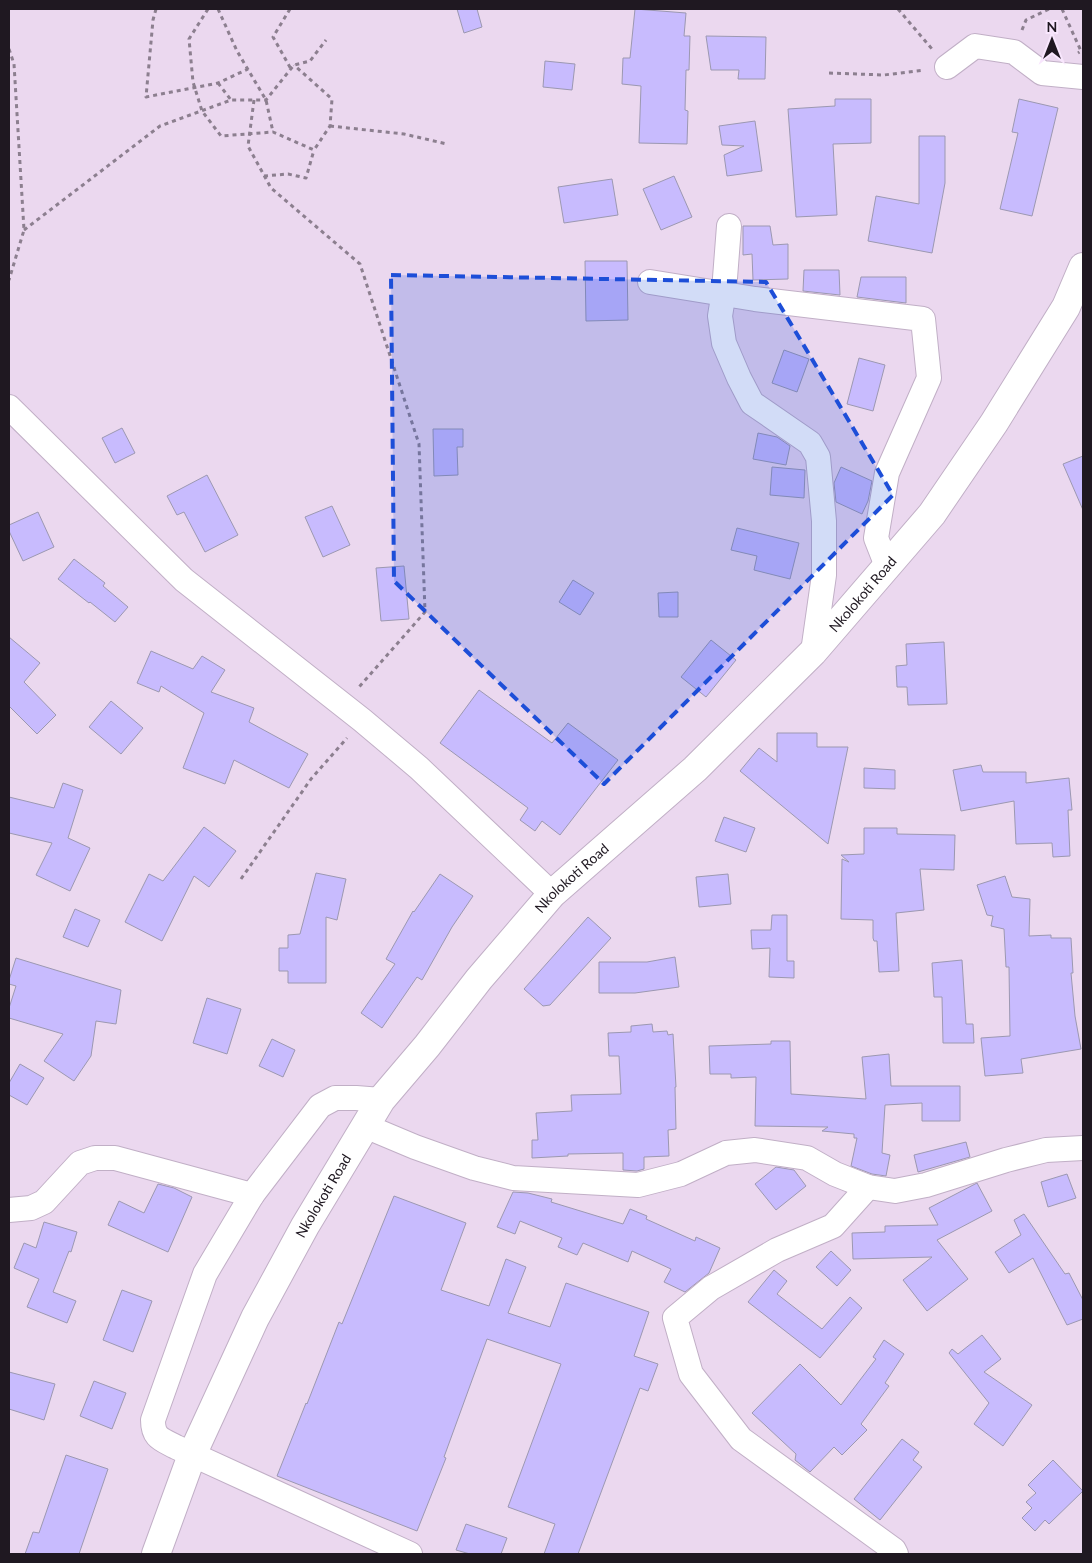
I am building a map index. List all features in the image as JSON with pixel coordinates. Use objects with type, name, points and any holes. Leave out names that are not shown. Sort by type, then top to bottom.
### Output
[{"type":"main road","name":"Nkolokoti Road","points":[[156,1554],[192,1455],[255,1318],[305,1226],[381,1100],[427,1046],[479,979],[552,894],[695,769],[812,652],[932,514],[994,423],[1066,307],[1083,267]]},
{"type":"street","points":[[947,67],[975,46],[1014,52],[1042,73],[1083,77]]},
{"type":"street","points":[[729,226],[724,294],[720,316],[724,343],[752,403],[810,443],[818,457],[824,521],[824,575],[812,652]]},
{"type":"street","points":[[650,282],[724,294],[923,319],[929,378],[887,473],[876,538],[887,566]]},
{"type":"street","points":[[9,407],[184,580],[362,720],[419,768],[552,894]]},
{"type":"street","points":[[381,1100],[335,1098],[320,1106],[252,1195],[205,1274],[153,1420],[153,1430],[159,1438],[192,1455],[410,1554]]},
{"type":"street","points":[[365,1126],[415,1148],[474,1168],[513,1178],[638,1185],[681,1174],[726,1154],[755,1150],[807,1158],[835,1174],[868,1186],[895,1191],[926,1185],[1006,1160],[1046,1150],[1083,1148]]},
{"type":"street","points":[[9,1210],[31,1208],[44,1202],[80,1163],[95,1158],[115,1158],[252,1195]]},
{"type":"street","points":[[868,1186],[833,1226],[777,1250],[711,1288],[675,1318],[691,1374],[741,1438],[894,1550],[896,1554]]},
{"type":"path","points":[[156,9],[153,20],[146,98],[218,83],[248,69]]},
{"type":"path","points":[[208,9],[189,39],[195,88],[202,111],[221,136],[273,132],[314,150]]},
{"type":"path","points":[[218,9],[237,50],[266,100],[273,132]]},
{"type":"path","points":[[290,9],[273,37],[291,68]]},
{"type":"path","points":[[898,9],[947,67]]},
{"type":"path","points":[[1014,52],[1026,20],[1049,9]]},
{"type":"path","points":[[1042,73],[1081,51],[1062,9]]},
{"type":"path","points":[[266,100],[291,68],[294,65],[310,61],[326,40]]},
{"type":"path","points":[[9,49],[14,64],[24,230],[9,280]]},
{"type":"path","points":[[264,176],[288,174],[306,178],[314,150],[330,126],[332,99],[294,65]]},
{"type":"path","points":[[829,73],[884,75],[947,67]]},
{"type":"path","points":[[218,83],[231,100]]},
{"type":"path","points":[[24,230],[160,126],[231,100],[266,100]]},
{"type":"path","points":[[254,100],[248,146],[271,188],[360,264],[419,444],[425,612],[343,706]]},
{"type":"path","points":[[330,126],[404,134],[447,144]]},
{"type":"path","points":[[241,879],[311,779],[362,720]]},
{"type":"highlighted area","points":[[391,275],[766,282],[893,495],[604,784],[394,581]]},
{"type":"building","points":[[457,9],[477,9],[482,27],[464,33]]},
{"type":"building","points":[[635,9],[686,13],[684,36],[690,36],[689,70],[686,70],[685,110],[688,111],[687,144],[639,143],[641,86],[622,84],[623,58],[630,58]]},
{"type":"building","points":[[706,36],[766,37],[765,79],[738,79],[739,70],[711,70]]},
{"type":"building","points":[[545,61],[575,64],[572,90],[543,87]]},
{"type":"building","points":[[835,99],[871,99],[871,143],[833,144],[837,215],[796,217],[788,109],[835,106]]},
{"type":"building","points":[[1019,99],[1058,108],[1032,216],[1000,209],[1018,133],[1012,132]]},
{"type":"building","points":[[755,121],[762,171],[727,176],[724,155],[744,146],[722,145],[719,126]]},
{"type":"building","points":[[919,136],[945,136],[945,183],[932,253],[868,241],[876,196],[919,204]]},
{"type":"building","points":[[674,176],[692,217],[661,230],[643,189]]},
{"type":"building","points":[[612,179],[618,215],[564,223],[558,187]]},
{"type":"building","points":[[743,226],[770,226],[773,245],[788,244],[788,279],[753,280],[752,254],[743,255]]},
{"type":"building","points":[[585,261],[627,261],[628,320],[586,321]]},
{"type":"building","points":[[804,270],[839,270],[840,295],[803,291]]},
{"type":"building","points":[[861,277],[906,277],[906,303],[857,297]]},
{"type":"building","points":[[784,350],[809,359],[797,392],[772,383]]},
{"type":"building","points":[[859,358],[885,365],[873,411],[847,404]]},
{"type":"building","points":[[122,428],[135,453],[115,463],[102,438]]},
{"type":"building","points":[[433,429],[463,429],[463,447],[457,447],[458,475],[434,476]]},
{"type":"building","points":[[758,433],[777,437],[790,446],[786,465],[753,459]]},
{"type":"building","points":[[1083,456],[1083,510],[1063,464]]},
{"type":"building","points":[[772,467],[805,470],[804,498],[770,495]]},
{"type":"building","points":[[841,467],[872,481],[868,501],[862,514],[836,502],[834,483]]},
{"type":"building","points":[[207,475],[238,535],[205,552],[184,512],[177,515],[167,496]]},
{"type":"building","points":[[332,506],[350,545],[323,557],[305,517]]},
{"type":"building","points":[[38,512],[54,547],[23,561],[9,531],[9,525]]},
{"type":"building","points":[[737,528],[799,543],[790,579],[754,570],[757,556],[731,550]]},
{"type":"building","points":[[74,559],[105,583],[103,586],[128,607],[115,622],[58,579]]},
{"type":"building","points":[[404,566],[409,619],[381,621],[376,568]]},
{"type":"building","points":[[573,580],[594,593],[580,615],[559,602]]},
{"type":"building","points":[[678,592],[678,617],[659,617],[658,593]]},
{"type":"building","points":[[9,637],[40,663],[24,682],[56,715],[37,734],[9,706]]},
{"type":"building","points":[[711,640],[736,660],[706,697],[681,677]]},
{"type":"building","points":[[944,642],[947,704],[908,705],[907,687],[897,687],[896,666],[907,665],[906,644]]},
{"type":"building","points":[[151,651],[193,669],[202,656],[225,670],[211,692],[254,708],[249,722],[308,754],[289,788],[234,760],[225,784],[183,768],[204,713],[161,686],[159,692],[137,683]]},
{"type":"building","points":[[479,690],[552,743],[568,723],[618,760],[560,835],[542,821],[535,831],[520,820],[528,808],[440,743]]},
{"type":"building","points":[[111,701],[143,728],[121,754],[89,727]]},
{"type":"building","points":[[777,733],[817,733],[817,747],[848,747],[828,844],[740,771],[759,748],[777,762]]},
{"type":"building","points":[[981,765],[983,772],[1026,772],[1026,783],[1069,778],[1072,810],[1068,810],[1070,856],[1053,857],[1052,843],[1016,844],[1014,801],[961,811],[953,770]]},
{"type":"building","points":[[864,768],[895,770],[895,789],[864,788]]},
{"type":"building","points":[[63,783],[83,790],[68,838],[90,848],[70,891],[36,875],[52,843],[9,833],[9,797],[54,808]]},
{"type":"building","points":[[724,817],[755,828],[746,852],[715,841]]},
{"type":"building","points":[[204,827],[236,851],[209,887],[194,876],[162,941],[125,922],[149,874],[163,881]]},
{"type":"building","points":[[864,828],[897,828],[897,834],[955,835],[954,870],[920,869],[924,910],[896,913],[899,971],[879,972],[877,941],[874,941],[873,938],[873,920],[841,919],[842,859],[849,862],[841,855],[864,854]]},
{"type":"building","points":[[316,873],[346,879],[337,920],[326,917],[326,983],[288,983],[288,971],[279,971],[279,948],[288,948],[288,935],[300,934]]},
{"type":"building","points":[[440,874],[473,896],[452,927],[422,980],[417,977],[382,1028],[361,1013],[395,964],[386,959],[413,911]]},
{"type":"building","points":[[728,874],[731,904],[699,907],[696,877]]},
{"type":"building","points":[[1005,876],[1012,897],[1030,899],[1029,936],[1051,935],[1051,938],[1071,938],[1073,973],[1071,973],[1075,1016],[1081,1049],[1021,1059],[1023,1073],[985,1076],[981,1038],[1010,1036],[1009,967],[1006,967],[1004,929],[991,926],[993,916],[987,915],[977,885]]},
{"type":"building","points":[[75,909],[100,920],[88,947],[63,937]]},
{"type":"building","points":[[772,915],[787,915],[787,961],[794,961],[794,978],[769,977],[770,948],[752,949],[751,930],[771,930]]},
{"type":"building","points":[[588,917],[611,938],[550,1005],[543,1006],[524,989]]},
{"type":"building","points":[[675,957],[679,987],[635,993],[599,993],[599,962],[647,962]]},
{"type":"building","points":[[16,958],[121,990],[116,1024],[96,1021],[91,1056],[74,1081],[44,1061],[63,1034],[9,1018],[9,1008],[16,986],[9,984],[9,980]]},
{"type":"building","points":[[962,960],[966,1024],[973,1024],[974,1043],[943,1043],[942,997],[934,997],[932,963]]},
{"type":"building","points":[[207,998],[241,1009],[227,1054],[193,1043]]},
{"type":"building","points":[[652,1024],[653,1032],[667,1031],[668,1035],[673,1034],[676,1129],[668,1130],[669,1156],[644,1157],[644,1169],[637,1171],[623,1170],[623,1153],[568,1154],[568,1156],[532,1158],[532,1140],[538,1140],[536,1113],[572,1111],[571,1095],[621,1094],[619,1056],[609,1056],[608,1033],[631,1032],[631,1026]]},
{"type":"building","points":[[272,1039],[295,1050],[283,1077],[259,1066]]},
{"type":"building","points":[[771,1041],[790,1041],[791,1094],[866,1099],[862,1057],[889,1054],[891,1086],[960,1086],[960,1121],[922,1121],[922,1103],[885,1105],[882,1153],[890,1155],[886,1176],[872,1174],[851,1166],[857,1138],[854,1138],[854,1134],[822,1131],[828,1127],[755,1126],[756,1077],[731,1078],[731,1074],[710,1074],[709,1046],[771,1044]]},
{"type":"building","points":[[20,1064],[44,1078],[27,1105],[9,1095],[9,1083]]},
{"type":"building","points":[[966,1142],[970,1157],[918,1172],[914,1155]]},
{"type":"building","points":[[776,1167],[794,1170],[806,1186],[776,1210],[755,1184]]},
{"type":"building","points":[[1067,1174],[1076,1198],[1048,1207],[1041,1182]]},
{"type":"building","points":[[977,1183],[992,1211],[937,1240],[968,1279],[927,1311],[903,1280],[932,1257],[853,1259],[852,1233],[885,1232],[885,1226],[938,1225],[929,1208]]},
{"type":"building","points":[[158,1184],[174,1188],[192,1197],[168,1252],[108,1225],[119,1201],[144,1213]]},
{"type":"building","points":[[513,1192],[528,1193],[552,1199],[551,1202],[623,1224],[630,1209],[647,1216],[646,1219],[695,1241],[696,1237],[720,1248],[709,1273],[685,1292],[664,1282],[671,1269],[632,1251],[628,1262],[583,1243],[577,1255],[558,1247],[562,1238],[520,1221],[515,1234],[497,1227]]},
{"type":"building","points":[[394,1196],[466,1223],[441,1290],[489,1306],[506,1259],[526,1267],[508,1313],[550,1327],[566,1283],[649,1312],[634,1356],[658,1364],[648,1391],[640,1388],[578,1554],[544,1554],[555,1524],[508,1507],[561,1364],[487,1339],[444,1457],[446,1458],[417,1531],[277,1476],[339,1322],[342,1324]]},
{"type":"building","points":[[1024,1214],[1065,1274],[1069,1273],[1083,1300],[1083,1319],[1067,1325],[1033,1258],[1009,1273],[995,1252],[1021,1235],[1014,1220]]},
{"type":"building","points":[[44,1222],[77,1232],[71,1252],[69,1251],[53,1292],[76,1301],[67,1323],[27,1307],[39,1279],[14,1268],[24,1243],[36,1248]]},
{"type":"building","points":[[831,1251],[851,1270],[837,1286],[816,1267]]},
{"type":"building","points":[[774,1270],[787,1281],[777,1294],[822,1329],[850,1297],[862,1308],[820,1358],[748,1302]]},
{"type":"building","points":[[122,1290],[152,1301],[133,1352],[103,1340]]},
{"type":"building","points":[[982,1335],[1001,1359],[984,1372],[1032,1405],[1003,1446],[974,1424],[989,1403],[949,1353],[952,1349],[958,1354]]},
{"type":"building","points":[[884,1340],[904,1354],[885,1383],[889,1386],[861,1424],[867,1430],[842,1455],[834,1447],[810,1472],[795,1460],[796,1454],[752,1413],[800,1364],[841,1405],[876,1359],[873,1357]]},
{"type":"building","points":[[9,1372],[55,1384],[44,1420],[9,1409]]},
{"type":"building","points":[[94,1381],[126,1393],[112,1429],[80,1416]]},
{"type":"building","points":[[902,1439],[919,1452],[913,1460],[922,1467],[880,1520],[854,1499]]},
{"type":"building","points":[[66,1455],[108,1469],[79,1554],[25,1554],[33,1532],[39,1533]]},
{"type":"building","points":[[1053,1460],[1083,1491],[1049,1524],[1045,1520],[1035,1531],[1022,1518],[1032,1508],[1026,1502],[1036,1493],[1028,1485]]},
{"type":"building","points":[[466,1524],[507,1538],[501,1554],[470,1554],[456,1550]]}]
